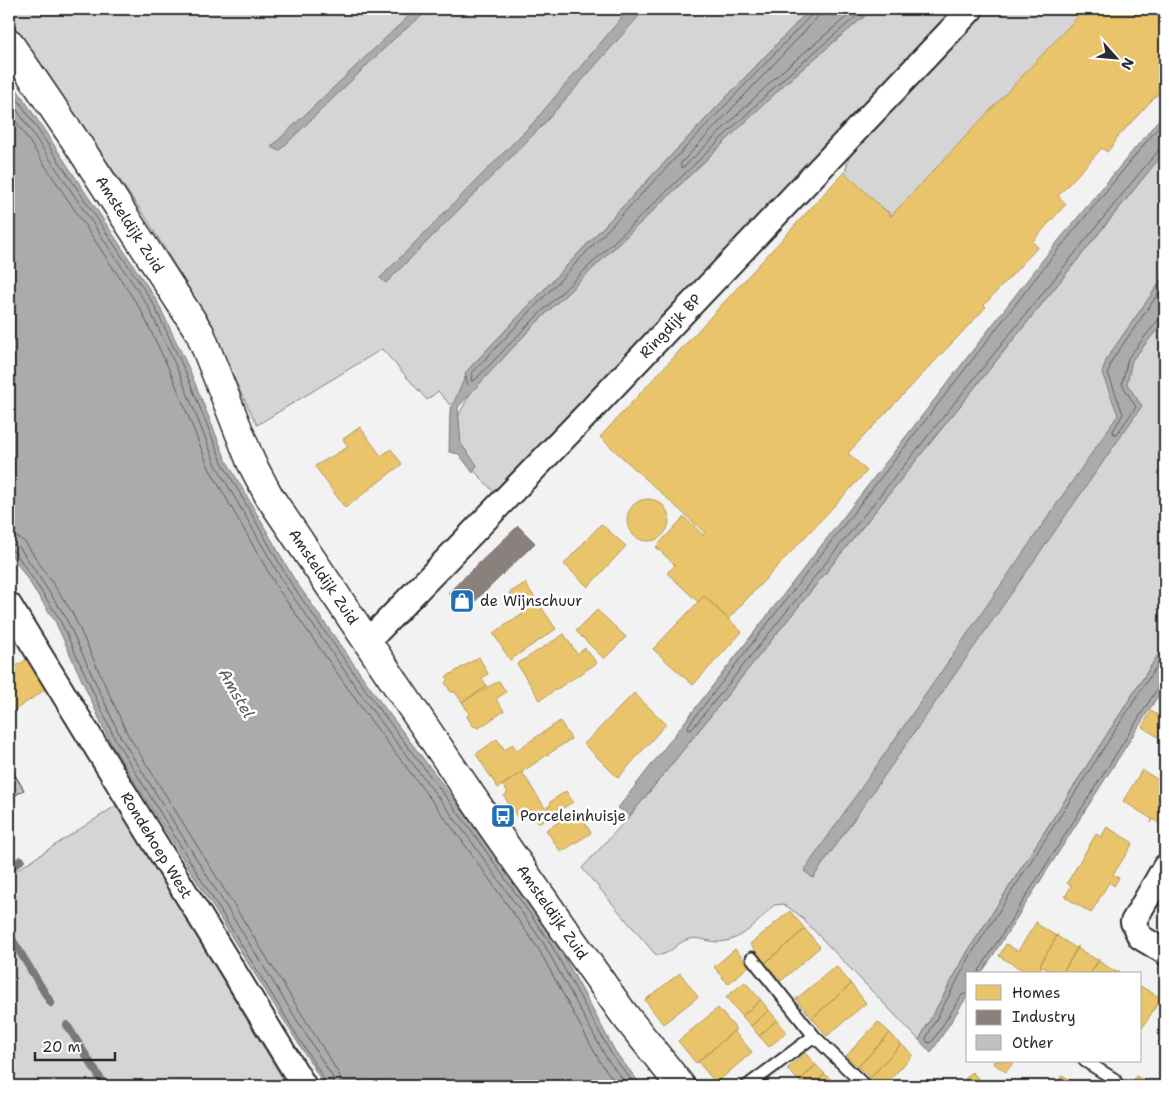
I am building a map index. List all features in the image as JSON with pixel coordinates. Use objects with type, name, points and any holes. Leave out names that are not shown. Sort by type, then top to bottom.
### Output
[{"type":"street","name":"Ringdijk BP","points":[[366,642],[599,402],[971,9]]},
{"type":"street","name":"Amsteldijk Zuid","points":[[9,43],[79,146],[200,333],[251,462],[269,496],[366,642],[623,1012],[681,1086]]},
{"type":"street","name":"Rondehoep West","points":[[9,605],[304,1086]]},
{"type":"street","points":[[1165,867],[1133,922],[1140,937],[1165,952]]},
{"type":"lane","points":[[752,958],[814,1036],[865,1086]]},
{"type":"lane","points":[[747,1086],[814,1036]]},
{"type":"lane","points":[[1087,1062],[1114,1079],[1118,1086]]},
{"type":"shaded area","points":[[9,9],[810,9],[465,373],[471,392],[533,326],[788,81],[873,9],[967,9],[503,502],[459,454],[451,431],[470,393],[450,405],[438,391],[427,400],[382,349],[257,425],[190,290],[146,218],[9,20]]},
{"type":"shaded area","points":[[984,9],[1087,9],[894,217],[844,177],[851,148]]},
{"type":"shaded area","points":[[1165,151],[1165,275],[1108,357],[1132,360],[1165,320],[1165,644],[968,951],[919,1040],[798,914],[783,904],[774,905],[756,924],[742,935],[717,942],[690,939],[682,942],[665,954],[656,955],[582,868],[630,816]]},
{"type":"shaded area","points":[[117,805],[287,1086],[9,1086],[9,875]]},
{"type":"water","points":[[416,9],[430,9],[395,38],[279,151],[271,147]]},
{"type":"water","points":[[629,9],[645,9],[542,126],[386,283],[380,278],[533,123]]},
{"type":"water","points":[[810,9],[873,9],[788,81],[533,326],[458,407],[461,444],[477,465],[473,473],[459,454],[449,452],[450,411],[465,377],[468,385],[465,373]]},
{"type":"water","name":"Amstel","points":[[9,77],[157,301],[190,371],[226,460],[294,579],[381,703],[475,827],[554,938],[616,1053],[642,1086],[325,1086],[110,742],[55,621],[9,551]]},
{"type":"water","points":[[1165,112],[1165,151],[630,816],[618,808],[1045,257]]},
{"type":"water","points":[[1165,275],[1165,320],[1132,360],[1127,384],[1142,406],[813,878],[804,871],[1118,415],[1102,373],[1107,358]]},
{"type":"water","points":[[1165,644],[1165,685],[982,972],[966,972],[966,998],[931,1053],[919,1040],[968,951]]},
{"type":"building: Homes","points":[[1085,9],[1165,9],[1165,86],[1115,140],[1107,152],[1102,148],[1058,196],[1066,204],[1032,242],[1038,247],[984,305],[986,307],[848,453],[867,471],[728,619],[704,596],[698,602],[667,573],[675,565],[656,547],[684,517],[703,535],[705,533],[600,437],[844,172],[891,216]]},
{"type":"building: Homes","points":[[360,427],[381,456],[391,449],[402,464],[345,508],[315,466],[348,447],[343,439]]},
{"type":"building: Homes","points":[[652,499],[660,502],[666,508],[669,520],[666,532],[660,538],[644,541],[636,538],[630,532],[627,516],[630,508],[636,502]]},
{"type":"building: Homes","points":[[601,524],[626,546],[588,587],[564,564]]},
{"type":"building: Homes","points":[[525,583],[556,629],[510,660],[493,633],[523,614],[509,593]]},
{"type":"building: Homes","points":[[704,596],[742,632],[693,685],[653,649]]},
{"type":"building: Homes","points":[[597,610],[626,637],[604,659],[576,631]]},
{"type":"building: Homes","points":[[564,634],[577,654],[585,648],[597,663],[540,700],[517,664]]},
{"type":"building: Homes","points":[[479,657],[488,674],[482,678],[487,686],[462,702],[455,692],[451,692],[445,683],[448,679],[446,677]]},
{"type":"building: Homes","points":[[27,659],[46,689],[9,714],[9,671]]},
{"type":"building: Homes","points":[[499,681],[506,692],[496,699],[504,711],[479,728],[473,726],[467,717],[469,713],[462,702]]},
{"type":"building: Homes","points":[[634,693],[666,724],[618,778],[584,744]]},
{"type":"building: Homes","points":[[1151,711],[1165,719],[1165,725],[1158,737],[1142,727]]},
{"type":"building: Homes","points":[[560,721],[571,739],[498,788],[476,754],[497,739],[505,750],[512,744],[517,750]]},
{"type":"building: Homes","points":[[1142,770],[1165,784],[1165,827],[1153,819],[1151,823],[1152,819],[1123,801]]},
{"type":"building: Homes","points":[[522,772],[545,808],[551,805],[550,802],[566,791],[573,802],[538,823],[532,812],[519,820],[504,796],[508,792],[502,785]]},
{"type":"building: Homes","points":[[577,810],[591,833],[561,852],[546,830]]},
{"type":"building: Homes","points":[[1107,827],[1133,843],[1113,875],[1119,878],[1114,886],[1109,882],[1091,913],[1065,897],[1071,886],[1067,883],[1096,834],[1101,837]]},
{"type":"building: Homes","points":[[790,911],[805,929],[765,963],[750,944]]},
{"type":"building: Homes","points":[[1037,921],[1037,924],[1056,936],[1058,934],[1040,965],[1042,966],[1038,972],[1026,972],[999,956],[1006,944],[1018,951]]},
{"type":"building: Homes","points":[[805,929],[820,947],[781,981],[765,963]]},
{"type":"building: Homes","points":[[1057,936],[1076,948],[1079,946],[1063,972],[1052,972],[1040,965]]},
{"type":"building: Homes","points":[[1077,948],[1097,960],[1100,959],[1091,972],[1063,972]]},
{"type":"building: Homes","points":[[735,949],[749,966],[728,984],[714,967]]},
{"type":"building: Homes","points":[[1098,961],[1116,972],[1091,972]]},
{"type":"building: Homes","points":[[836,966],[851,984],[812,1018],[796,999]]},
{"type":"building: Homes","points":[[680,973],[698,997],[663,1024],[645,1000]]},
{"type":"building: Homes","points":[[745,982],[761,1000],[742,1016],[726,997]]},
{"type":"building: Homes","points":[[851,984],[866,1003],[827,1036],[812,1018]]},
{"type":"building: Homes","points":[[1142,987],[1161,998],[1142,1027]]},
{"type":"building: Homes","points":[[761,1000],[769,1010],[751,1026],[742,1016]]},
{"type":"building: Homes","points":[[718,1008],[736,1029],[696,1063],[678,1041]]},
{"type":"building: Homes","points":[[769,1010],[777,1020],[759,1036],[751,1026]]},
{"type":"building: Homes","points":[[777,1020],[787,1032],[769,1047],[759,1036]]},
{"type":"building: Homes","points":[[878,1022],[890,1033],[858,1067],[846,1056]]},
{"type":"building: Homes","points":[[734,1031],[752,1052],[716,1083],[698,1062]]},
{"type":"building: Homes","points":[[890,1033],[901,1044],[870,1078],[858,1067]]},
{"type":"building: Homes","points":[[901,1044],[913,1055],[884,1086],[879,1086],[870,1078]]},
{"type":"building: Homes","points":[[805,1053],[816,1065],[799,1081],[787,1069]]},
{"type":"building: Homes","points":[[1012,1062],[1013,1063],[1006,1072],[993,1063]]},
{"type":"building: Homes","points":[[816,1065],[825,1074],[812,1086],[804,1086],[799,1081]]},
{"type":"building: Homes","points":[[972,1072],[982,1082],[978,1086],[973,1086],[965,1079]]},
{"type":"building: Homes","points":[[825,1074],[834,1083],[831,1086],[812,1086]]},
{"type":"building: Homes","points":[[1062,1075],[1081,1086],[1056,1086]]},
{"type":"building: Homes","points":[[1136,1076],[1147,1082],[1145,1086],[1131,1086]]},
{"type":"building: Industry","points":[[518,526],[535,543],[465,611],[448,593]]},
{"type":"building: Other","points":[[9,765],[24,790],[9,799]]},
{"type":"waterway","points":[[9,869],[21,860]]},
{"type":"waterway","points":[[9,934],[51,1003]]},
{"type":"waterway","points":[[67,1025],[105,1086]]},
{"type":"place","name":"de Wijnschuur","points":[[462,601]]},
{"type":"place","name":"Porceleinhuisje","points":[[503,816]]}]
